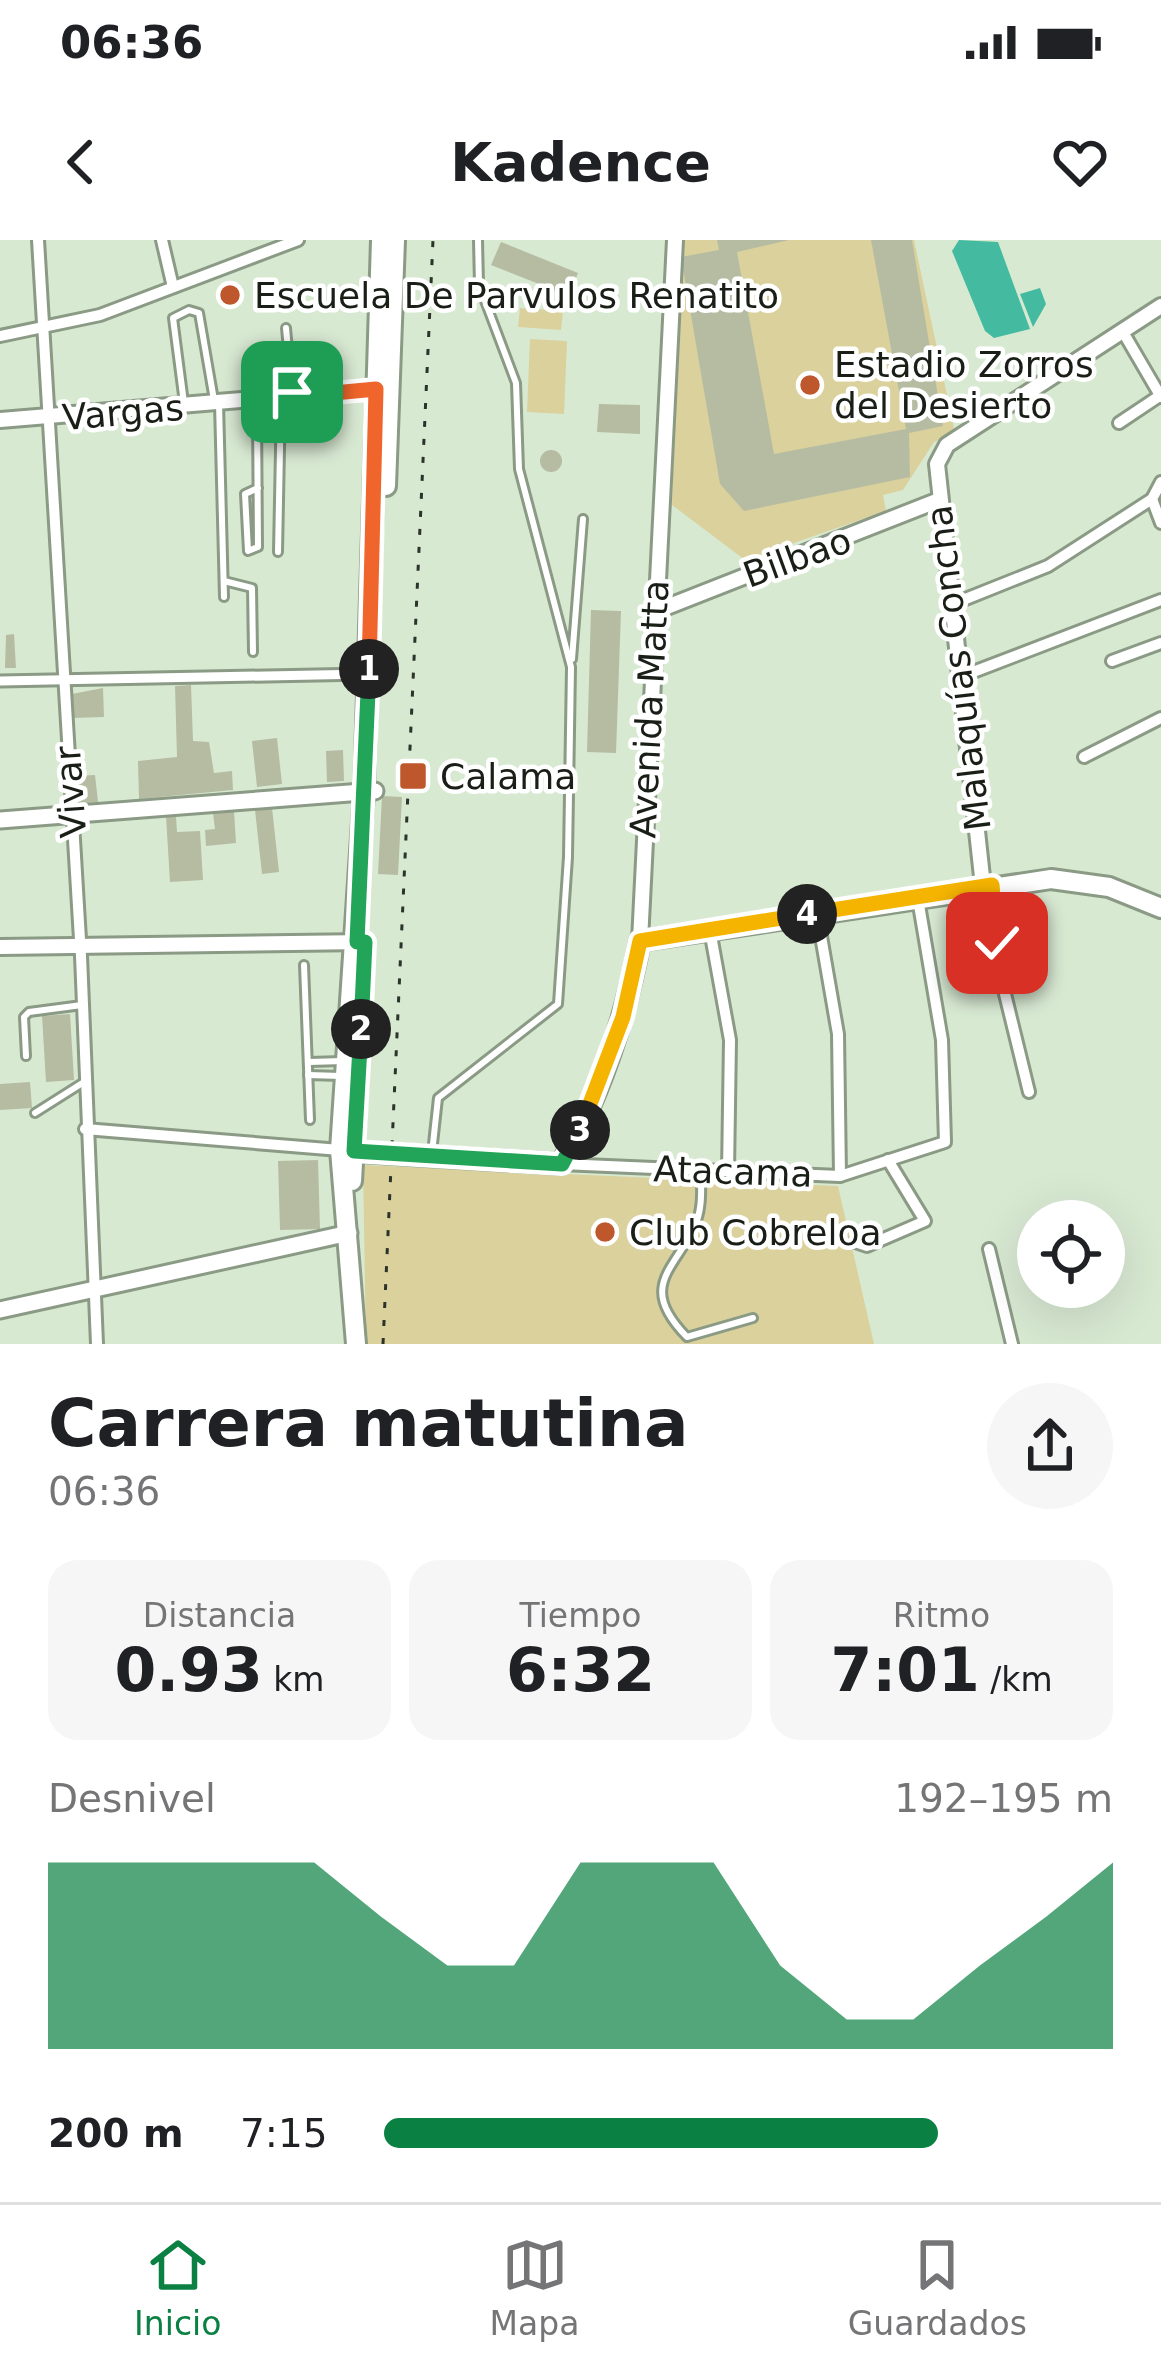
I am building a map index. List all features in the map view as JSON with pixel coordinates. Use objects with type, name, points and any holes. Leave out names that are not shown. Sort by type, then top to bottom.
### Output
[{"type":"main road","points":[[347,1151],[370,791],[382,388],[381,240]]},
{"type":"main road","points":[[370,791],[369,674],[382,388],[395,240]]},
{"type":"main road","points":[[0,820],[370,791]]},
{"type":"main road","points":[[640,941],[988,885],[1079,881],[1161,908]]},
{"type":"main road","name":"Avenida Matta","points":[[562,1164],[592,1106],[623,1017],[640,941]]},
{"type":"main road","points":[[356,1344],[346,1069],[361,942]]},
{"type":"main road","name":"Atacama","points":[[347,1151],[562,1164]]},
{"type":"main road","points":[[0,1310],[349,1234]]},
{"type":"street","name":"Vivar","points":[[38,240],[80,945],[97,1344]]},
{"type":"street","points":[[163,240],[173,287]]},
{"type":"street","points":[[0,335],[44,331],[298,240]]},
{"type":"street","name":"Avenida Matta","points":[[640,941],[675,240]]},
{"type":"street","points":[[1119,424],[1161,395],[1123,332],[1161,306]]},
{"type":"street","name":"Malaquías Concha","points":[[988,885],[960,677],[948,537],[935,479],[942,452],[1123,332]]},
{"type":"street","name":"Vargas","points":[[0,420],[382,388]]},
{"type":"street","points":[[952,604],[1048,566],[1152,499],[1161,482]]},
{"type":"street","points":[[1152,499],[1161,524]]},
{"type":"street","name":"Bilbao","points":[[654,612],[902,520],[939,500]]},
{"type":"street","points":[[960,677],[1161,600]]},
{"type":"street","points":[[1112,661],[1161,643]]},
{"type":"street","points":[[0,681],[369,674]]},
{"type":"street","points":[[1084,757],[1161,718]]},
{"type":"street","points":[[988,885],[996,957],[1029,1092]]},
{"type":"street","name":"Atacama","points":[[562,1164],[840,1176],[945,1142],[942,1040],[918,896]]},
{"type":"street","points":[[817,913],[838,1034],[840,1176]]},
{"type":"street","points":[[710,930],[730,1040],[728,1172]]},
{"type":"street","points":[[0,947],[361,942]]},
{"type":"street","name":"Atacama","points":[[85,1129],[347,1151]]},
{"type":"street","points":[[855,1242],[867,1246],[925,1221],[888,1160]]},
{"type":"street","points":[[989,1249],[1012,1344]]},
{"type":"lane","points":[[478,240],[479,285],[515,383],[519,469],[571,667]]},
{"type":"lane","points":[[185,406],[173,319],[189,310],[199,313],[217,404],[224,597]]},
{"type":"lane","points":[[278,552],[286,328]]},
{"type":"lane","points":[[257,400],[258,488],[258,547],[248,551],[245,494],[258,488]]},
{"type":"lane","points":[[431,1155],[438,1098],[558,1004],[568,857],[571,667],[583,519]]},
{"type":"lane","points":[[224,581],[252,587],[253,652]]},
{"type":"lane","points":[[304,965],[310,1120]]},
{"type":"lane","points":[[26,1056],[24,1017],[29,1012],[82,1005]]},
{"type":"lane","points":[[308,1062],[346,1069]]},
{"type":"lane","points":[[308,1076],[346,1069]]},
{"type":"lane","points":[[35,1113],[84,1082]]},
{"type":"lane","points":[[701,1171],[701,1208],[662,1275],[662,1291],[687,1337],[753,1318]]},
{"type":"shaded area","name":"Estadio Zorros del Desierto","points":[[685,240],[914,240],[955,433],[934,442],[903,490],[883,495],[886,511],[745,560],[672,505],[680,253]]},
{"type":"shaded area","points":[[520,308],[563,311],[561,330],[518,327]]},
{"type":"shaded area","points":[[530,339],[567,341],[564,414],[527,412]]},
{"type":"shaded area","name":"Club Cobreloa","points":[[363,1165],[838,1186],[874,1344],[366,1344]]},
{"type":"water","points":[[959,240],[998,242],[1030,329],[994,338],[985,331],[952,251]]},
{"type":"water","points":[[1040,288],[1046,304],[1033,327],[1020,294]]},
{"type":"building","points":[[717,240],[789,240],[737,252],[774,454],[906,429],[871,240],[912,240],[943,426],[909,433],[910,477],[744,511],[720,484],[681,257],[719,250]]},
{"type":"building","points":[[501,242],[578,273],[569,296],[491,265]]},
{"type":"building","points":[[599,404],[640,405],[640,434],[597,432]]},
{"type":"building","points":[[551,450],[562,461],[551,472],[540,461]]},
{"type":"building","points":[[591,610],[621,611],[616,753],[587,752]]},
{"type":"building","points":[[14,634],[16,668],[5,668],[6,635]]},
{"type":"building","points":[[191,685],[193,741],[209,742],[214,773],[232,771],[233,790],[139,799],[138,761],[177,757],[175,686]]},
{"type":"building","points":[[103,688],[104,717],[72,718],[72,694]]},
{"type":"building","points":[[277,738],[282,784],[257,787],[252,741]]},
{"type":"building","points":[[343,750],[344,781],[327,782],[326,751]]},
{"type":"building","points":[[95,775],[98,802],[78,804],[75,776]]},
{"type":"building","points":[[382,796],[402,797],[398,875],[378,874]]},
{"type":"building","points":[[272,808],[279,872],[262,874],[255,810]]},
{"type":"building","points":[[234,811],[236,843],[206,846],[205,830],[215,829],[213,813]]},
{"type":"building","points":[[166,816],[176,816],[177,832],[200,831],[203,880],[170,882]]},
{"type":"building","points":[[70,1014],[74,1080],[46,1082],[42,1016]]},
{"type":"building","points":[[30,1082],[32,1108],[0,1110],[0,1084]]},
{"type":"building","points":[[318,1160],[320,1229],[280,1230],[278,1161]]},
{"type":"railway","points":[[383,1344],[433,240]]},
{"type":"place","name":"Escuela De Parvulos Renatito","points":[[230,295]]},
{"type":"place","name":"Estadio Zorros del Desierto","points":[[810,385]]},
{"type":"place","name":"Calama","points":[[413,776]]},
{"type":"place","name":"Club Cobreloa","points":[[605,1232]]},
{"type":"route","points":[[292,392],[292,397],[376,389],[357,942],[365,942],[354,1151],[562,1164],[592,1106],[623,1017],[640,941],[992,885],[997,943]]}]
